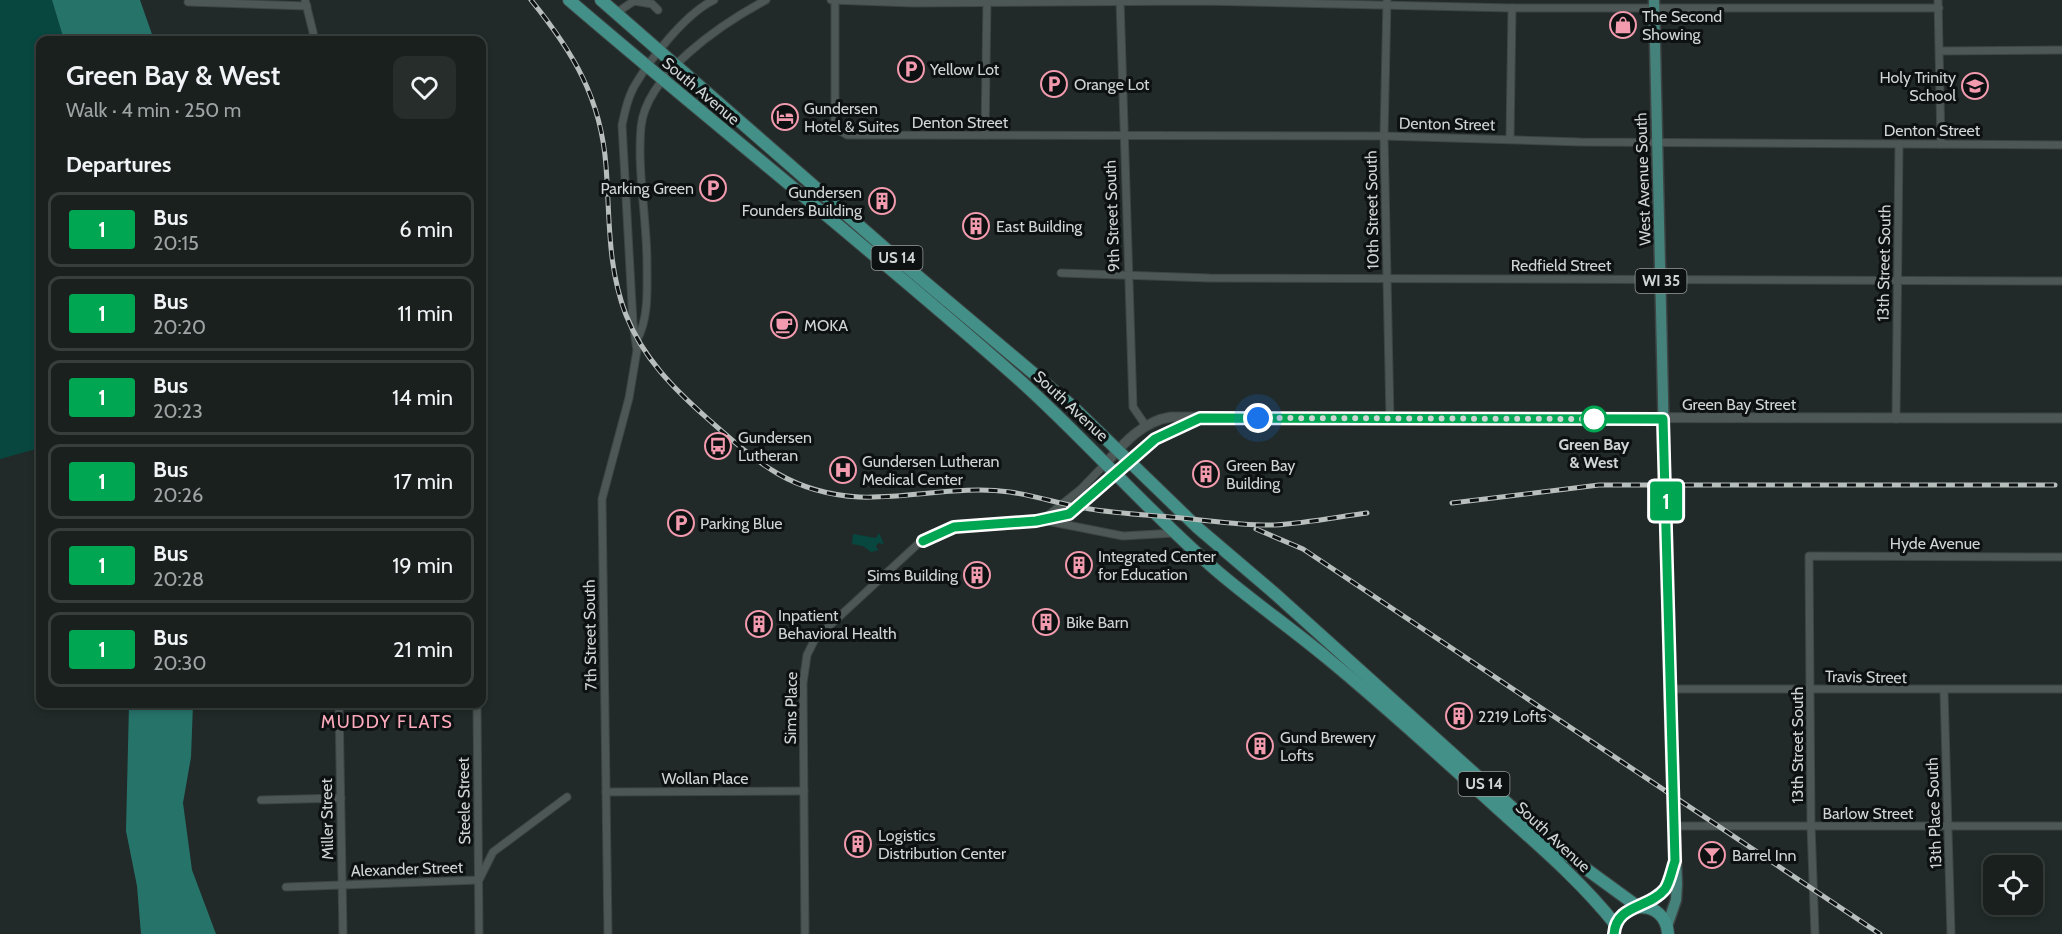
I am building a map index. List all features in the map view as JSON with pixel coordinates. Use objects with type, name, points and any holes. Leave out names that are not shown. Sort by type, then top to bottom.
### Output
[{"type":"highway","name":"South Avenue","points":[[569,0],[663,81],[832,218],[1015,376],[1175,533],[1238,589],[1331,661],[1567,870],[1614,929],[1622,914],[1640,906]]},
{"type":"highway","name":"South Avenue","points":[[601,0],[894,256],[1046,383],[1197,528],[1273,592],[1548,840],[1598,880],[1640,906],[1658,913],[1668,932]]},
{"type":"main road","name":"West Avenue South","points":[[1654,4],[1676,900],[1668,932]]},
{"type":"main road","name":"West Avenue South","points":[[1640,906],[1667,887],[1675,861]]},
{"type":"street","name":"7th Street South","points":[[608,934],[603,499],[630,398],[637,340],[633,323],[622,125],[626,105],[634,86],[704,2],[714,0]]},
{"type":"street","name":"7th Street South","points":[[637,340],[645,326],[647,287],[641,126],[651,98],[677,66],[720,27],[765,0]]},
{"type":"street","name":"9th Street South","points":[[1120,0],[1133,407],[1146,426]]},
{"type":"street","points":[[616,13],[634,1],[652,4],[658,10]]},
{"type":"street","points":[[833,1],[1387,2],[1512,8],[1654,4],[1939,4],[1941,144]]},
{"type":"street","name":"Denton Street","points":[[833,1],[836,125],[840,132],[847,135],[1384,136],[1656,142],[2062,145]]},
{"type":"street","points":[[985,135],[987,1]]},
{"type":"street","points":[[188,2],[306,3],[314,36]]},
{"type":"street","name":"10th Street South","points":[[1387,2],[1384,136],[1390,419]]},
{"type":"street","points":[[1510,139],[1512,8]]},
{"type":"street","points":[[1940,51],[2062,50]]},
{"type":"street","name":"13th Street South","points":[[1896,418],[1899,144]]},
{"type":"street","name":"Redfield Street","points":[[1061,273],[1128,277],[2062,281]]},
{"type":"street","name":"Green Bay Street","points":[[1106,463],[1146,426],[1162,418],[2062,418]]},
{"type":"street","name":"Green Bay Street","points":[[1116,473],[1128,460],[1155,439],[1200,418]]},
{"type":"street","name":"Sims Place","points":[[1045,518],[1081,489],[1106,463]]},
{"type":"street","name":"Sims Place","points":[[1036,521],[1064,516],[1079,507],[1116,473]]},
{"type":"street","name":"Sims Place","points":[[805,934],[803,669],[815,639],[919,543],[936,534],[968,525],[1036,521],[1066,523],[1123,536],[1175,533]]},
{"type":"street","name":"13th Street South","points":[[1809,556],[1811,826],[1815,934]]},
{"type":"street","name":"Hyde Avenue","points":[[1809,556],[2062,557]]},
{"type":"street","name":"Travis Street","points":[[1670,688],[2062,689]]},
{"type":"street","name":"13th Place South","points":[[1944,690],[1951,934]]},
{"type":"street","name":"Miller Street","points":[[339,708],[343,934]]},
{"type":"street","name":"Steele Street","points":[[477,708],[479,934]]},
{"type":"street","name":"Wollan Place","points":[[606,792],[804,791]]},
{"type":"street","name":"Alexander Street","points":[[286,887],[479,880],[494,852],[567,797]]},
{"type":"street","points":[[261,800],[341,798]]},
{"type":"street","name":"Barlow Street","points":[[1673,826],[2062,826]]},
{"type":"green space","points":[[0,0],[52,0],[63,36],[36,36],[36,449],[0,459]]},
{"type":"green space","points":[[879,533],[884,544],[878,543],[876,547],[879,550],[871,552],[863,546],[852,544],[853,534],[876,538]]},
{"type":"water","points":[[52,0],[140,0],[153,36],[63,36]]},
{"type":"water","points":[[129,708],[193,708],[191,757],[183,803],[192,870],[216,934],[141,934],[137,886],[126,831]]},
{"type":"railway","points":[[531,0],[572,57],[591,97],[598,119],[606,166],[612,260],[620,297],[633,331],[650,359],[683,396],[743,449],[776,473],[813,489],[859,497],[991,490],[1101,511],[1240,524],[1287,524],[1367,513]]},
{"type":"railway","points":[[1452,503],[1599,485],[2055,485]]},
{"type":"railway","points":[[1256,529],[1303,549],[1880,934]]},
{"type":"bus line","name":"1","points":[[923,541],[954,527],[1036,521],[1069,514],[1128,460],[1155,439],[1200,418],[1663,419],[1675,861],[1667,887],[1643,906],[1631,908],[1622,914],[1615,924],[1614,934]]},
{"type":"place","name":"The Second Showing","points":[[1623,25]]},
{"type":"place","name":"Yellow Lot","points":[[911,69]]},
{"type":"place","name":"Orange Lot","points":[[1054,84]]},
{"type":"place","name":"Holy Trinity School","points":[[1975,86]]},
{"type":"place","name":"Gundersen Hotel & Suites","points":[[785,117]]},
{"type":"place","name":"Parking Green","points":[[713,188]]},
{"type":"place","name":"Gundersen Founders Building","points":[[882,201]]},
{"type":"place","name":"East Building","points":[[976,226]]},
{"type":"place","name":"MOKA","points":[[784,325]]},
{"type":"place","name":"Green Bay & West","points":[[1594,419]]},
{"type":"place","name":"Gundersen Lutheran","points":[[718,446]]},
{"type":"place","name":"Gundersen Lutheran Medical Center","points":[[843,470]]},
{"type":"place","name":"Green Bay Building","points":[[1206,474]]},
{"type":"place","name":"Parking Blue","points":[[681,523]]},
{"type":"place","name":"Integrated Center for Education","points":[[1079,565]]},
{"type":"place","name":"Sims Building","points":[[977,575]]},
{"type":"place","name":"Bike Barn","points":[[1046,622]]},
{"type":"place","name":"Inpatient Behavioral Health","points":[[759,624]]},
{"type":"place","name":"2219 Lofts","points":[[1459,716]]},
{"type":"place","name":"Gund Brewery Lofts","points":[[1260,746]]},
{"type":"place","name":"Logistics Distribution Center","points":[[858,844]]},
{"type":"place","name":"Barrel Inn","points":[[1712,855]]},
{"type":"district","name":"MUDDY FLATS","points":[[387,722]]},
{"type":"route","points":[[1258,418],[1594,419]]}]
